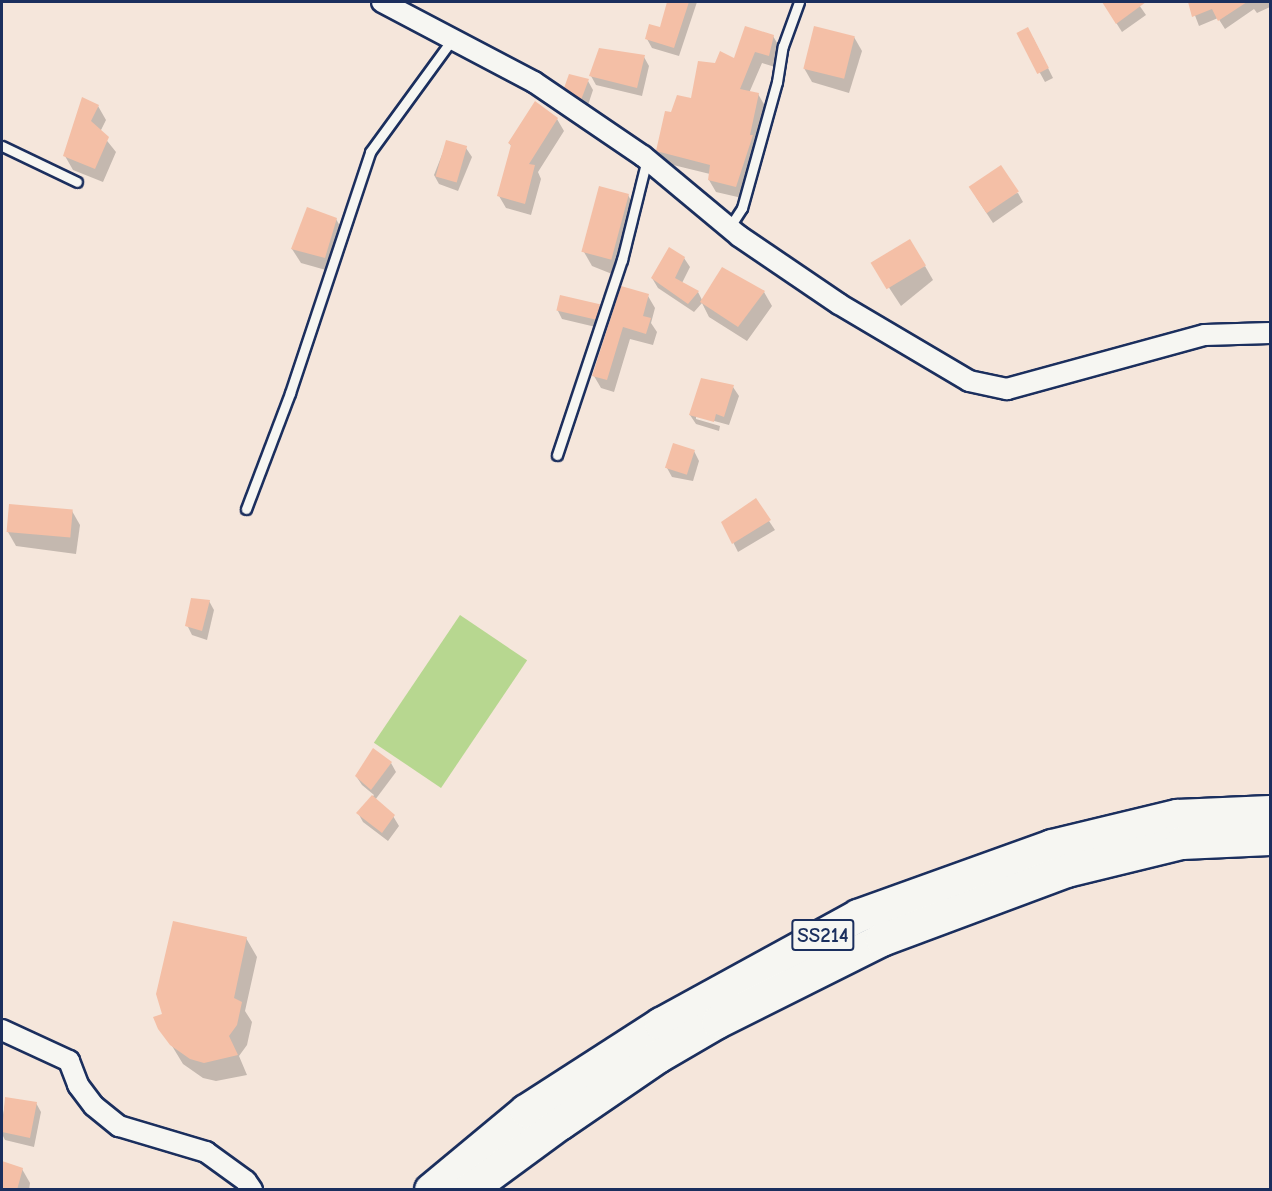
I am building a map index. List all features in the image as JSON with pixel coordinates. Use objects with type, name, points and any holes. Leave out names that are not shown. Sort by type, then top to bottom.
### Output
[{"type":"highway","name":"SS214","points":[[431,1190],[526,1111],[661,1024],[858,916],[1052,846],[1177,816],[1270,812]]},
{"type":"highway","name":"SS214","points":[[470,1190],[560,1124],[658,1057],[718,1022],[882,940],[1067,871],[1182,843],[1270,839]]},
{"type":"street","points":[[382,2],[534,82],[647,159],[729,228],[839,304],[969,381],[1007,389],[1205,335],[1270,333]]},
{"type":"street","points":[[2,1029],[69,1061],[78,1085],[93,1106],[119,1126],[206,1152],[246,1181],[252,1190]]},
{"type":"lane","points":[[729,228],[742,208],[777,82],[783,46],[799,2]]},
{"type":"lane","points":[[246,509],[290,393],[370,152],[453,38]]},
{"type":"lane","points":[[2,146],[76,182]]},
{"type":"lane","points":[[557,455],[622,260],[647,159]]},
{"type":"green space","points":[[460,615],[527,660],[441,788],[374,743]]},
{"type":"building","points":[[667,2],[689,2],[674,48],[645,39],[649,24],[660,27]]},
{"type":"building","points":[[1102,2],[1146,2],[1116,24]]},
{"type":"building","points":[[1188,2],[1247,2],[1218,21],[1212,9],[1192,17]]},
{"type":"building","points":[[745,26],[774,35],[769,56],[755,52],[740,89],[759,93],[750,135],[753,135],[736,187],[708,180],[710,165],[656,151],[665,111],[671,112],[677,95],[691,98],[698,61],[715,63],[720,51],[734,58]]},
{"type":"building","points":[[814,26],[855,36],[844,79],[803,69]]},
{"type":"building","points":[[1028,27],[1049,68],[1037,74],[1016,33]]},
{"type":"building","points":[[599,48],[645,55],[637,88],[589,76]]},
{"type":"building","points":[[569,74],[589,79],[581,100],[564,88]]},
{"type":"building","points":[[82,97],[99,105],[91,121],[109,137],[95,169],[63,156]]},
{"type":"building","points":[[535,101],[558,118],[529,164],[535,165],[525,204],[497,196],[511,145],[508,143]]},
{"type":"building","points":[[446,140],[467,146],[457,183],[436,177]]},
{"type":"building","points":[[1001,165],[1019,192],[987,213],[969,187]]},
{"type":"building","points":[[599,186],[629,194],[611,260],[581,252]]},
{"type":"building","points":[[307,207],[337,218],[325,258],[291,249]]},
{"type":"building","points":[[910,239],[926,266],[887,289],[871,263]]},
{"type":"building","points":[[669,247],[685,257],[675,278],[699,291],[688,304],[651,278]]},
{"type":"building","points":[[722,267],[765,291],[738,327],[700,302]]},
{"type":"building","points":[[621,286],[649,294],[643,316],[651,318],[646,334],[623,327],[607,380],[592,376]]},
{"type":"building","points":[[560,295],[600,304],[596,320],[556,311]]},
{"type":"building","points":[[701,378],[734,385],[724,417],[716,414],[714,422],[689,415]]},
{"type":"building","points":[[673,443],[695,450],[687,475],[665,468]]},
{"type":"building","points":[[756,498],[771,520],[732,544],[721,522]]},
{"type":"building","points":[[9,504],[73,510],[70,537],[7,532]]},
{"type":"building","points":[[191,598],[210,600],[202,631],[185,626]]},
{"type":"building","points":[[373,748],[392,762],[371,790],[355,776]]},
{"type":"building","points":[[372,795],[395,815],[382,833],[356,813]]},
{"type":"building","points":[[173,921],[247,937],[234,998],[242,1002],[237,1025],[229,1036],[238,1055],[204,1063],[190,1059],[170,1045],[158,1029],[153,1017],[162,1014],[156,994]]},
{"type":"building","points":[[5,1097],[37,1102],[30,1138],[2,1132]]},
{"type":"building","points":[[2,1161],[23,1168],[17,1190],[2,1190]]}]
